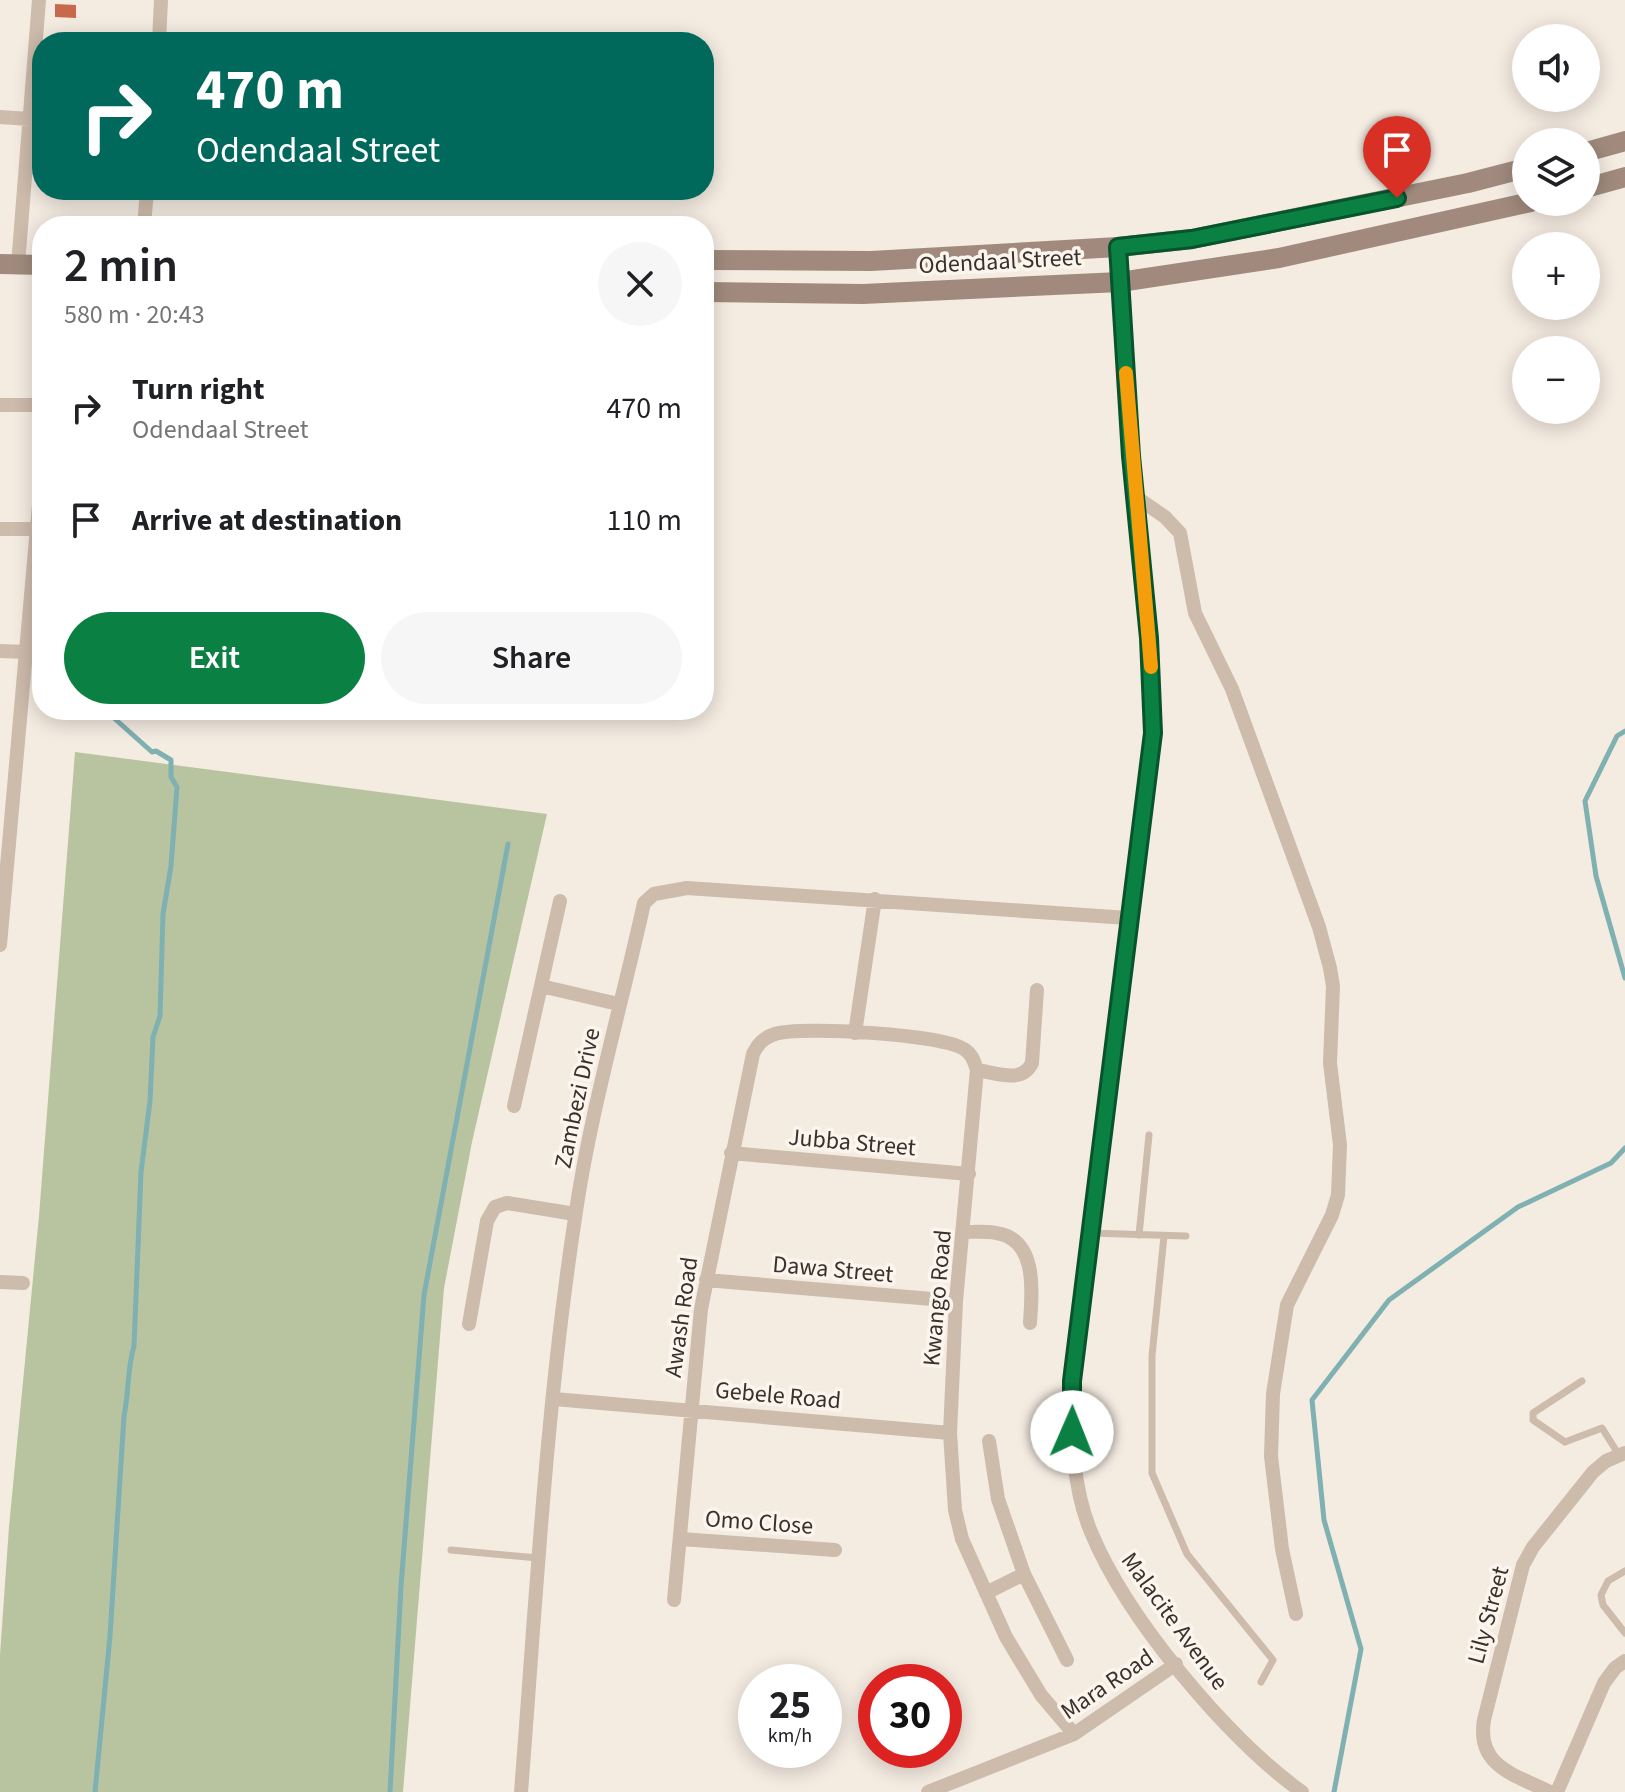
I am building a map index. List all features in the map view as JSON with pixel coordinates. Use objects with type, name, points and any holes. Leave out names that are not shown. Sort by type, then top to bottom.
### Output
[{"type":"street","points":[[36,32],[39,0]]},
{"type":"street","points":[[159,32],[161,0]]},
{"type":"street","points":[[32,83],[9,264],[32,265]]},
{"type":"street","points":[[0,117],[29,119]]},
{"type":"street","points":[[1600,148],[1625,141]]},
{"type":"street","name":"Odendaal Street","points":[[714,260],[871,261],[1118,247],[1192,239],[1512,172]]},
{"type":"street","points":[[1600,184],[1625,177]]},
{"type":"street","name":"Odendaal Street","points":[[714,292],[863,294],[1120,282],[1279,258],[1512,206]]},
{"type":"street","name":"Malacite Avenue","points":[[1118,247],[1149,638],[1153,733],[1072,1381],[1074,1471],[1090,1531],[1104,1559],[1150,1631],[1218,1717],[1302,1792]]},
{"type":"street","points":[[0,405],[32,405]]},
{"type":"street","points":[[1136,497],[1165,517],[1180,533],[1195,613],[1232,689],[1319,927],[1333,986],[1330,1063],[1340,1145],[1338,1195],[1332,1215],[1287,1305],[1273,1394],[1271,1456],[1282,1549],[1296,1614]]},
{"type":"street","points":[[0,529],[32,529]]},
{"type":"street","points":[[0,945],[5,817],[32,590]]},
{"type":"street","points":[[0,651],[26,652]]},
{"type":"street","name":"Zambezi Drive","points":[[521,1792],[557,1352],[575,1214],[618,1004],[644,903],[654,894],[687,888],[1128,918]]},
{"type":"street","points":[[875,899],[855,1033],[955,1045],[973,1057],[977,1070],[1020,1076],[1027,1073],[1032,1063],[1037,990]]},
{"type":"street","points":[[514,1106],[560,901]]},
{"type":"street","points":[[541,986],[618,1004]]},
{"type":"street","name":"Awash Road","points":[[674,1600],[706,1280],[745,1082],[758,1044],[769,1036],[791,1030],[855,1033]]},
{"type":"street","name":"Kwango Road","points":[[977,1070],[956,1301],[950,1433],[958,1526],[1006,1637],[1041,1695],[1074,1734]]},
{"type":"street","name":"Jubba Street","points":[[731,1153],[969,1174]]},
{"type":"street","points":[[469,1324],[487,1221],[495,1207],[507,1203],[575,1214]]},
{"type":"street","points":[[964,1232],[998,1233],[1018,1247],[1032,1272],[1030,1323]]},
{"type":"street","name":"Dawa Street","points":[[706,1280],[956,1301]]},
{"type":"street","points":[[0,1282],[23,1283]]},
{"type":"street","name":"Gebele Road","points":[[554,1399],[950,1433]]},
{"type":"street","points":[[989,1441],[998,1499],[1024,1574],[1067,1660]]},
{"type":"street","name":"Lily Street","points":[[1550,1792],[1492,1761],[1482,1741],[1484,1720],[1527,1557],[1593,1472],[1622,1454]]},
{"type":"street","name":"Omo Close","points":[[681,1539],[835,1550]]},
{"type":"street","points":[[986,1593],[1024,1574]]},
{"type":"street","points":[[1557,1792],[1604,1683],[1615,1668],[1625,1661]]},
{"type":"street","name":"Mara Road","points":[[928,1792],[1074,1734],[1176,1664]]},
{"type":"lane","points":[[1139,1235],[1149,1135]]},
{"type":"lane","points":[[1090,1233],[1186,1236]]},
{"type":"lane","points":[[1164,1236],[1152,1356],[1152,1473],[1187,1554],[1273,1660],[1261,1682]]},
{"type":"lane","points":[[1582,1381],[1533,1413],[1533,1420],[1565,1442],[1602,1428],[1622,1454]]},
{"type":"lane","points":[[451,1550],[540,1558]]},
{"type":"lane","points":[[1625,1571],[1604,1586],[1601,1595],[1603,1605],[1625,1633]]},
{"type":"green space","points":[[75,752],[547,814],[472,1142],[444,1288],[403,1792],[0,1792],[0,1655],[9,1527],[39,1216]]},
{"type":"building","points":[[55,4],[76,5],[76,18],[55,17]]},
{"type":"waterway","points":[[95,1792],[110,1636],[124,1416],[134,1346],[141,1172],[150,1101],[153,1037],[160,1016],[163,914],[171,866],[177,787],[171,777],[171,760],[156,751],[152,752],[116,720]]},
{"type":"waterway","points":[[1625,731],[1617,736],[1585,801],[1596,876],[1625,978]]},
{"type":"waterway","points":[[390,1792],[401,1586],[424,1295],[508,844]]},
{"type":"waterway","points":[[1334,1792],[1361,1649],[1324,1520],[1312,1400],[1389,1300],[1518,1207],[1611,1163],[1625,1148]]},
{"type":"slow traffic","points":[[1126,373],[1151,667]]},
{"type":"route","points":[[1072,1432],[1072,1381],[1153,733],[1149,638],[1131,456],[1118,247],[1192,239],[1397,198]]}]
